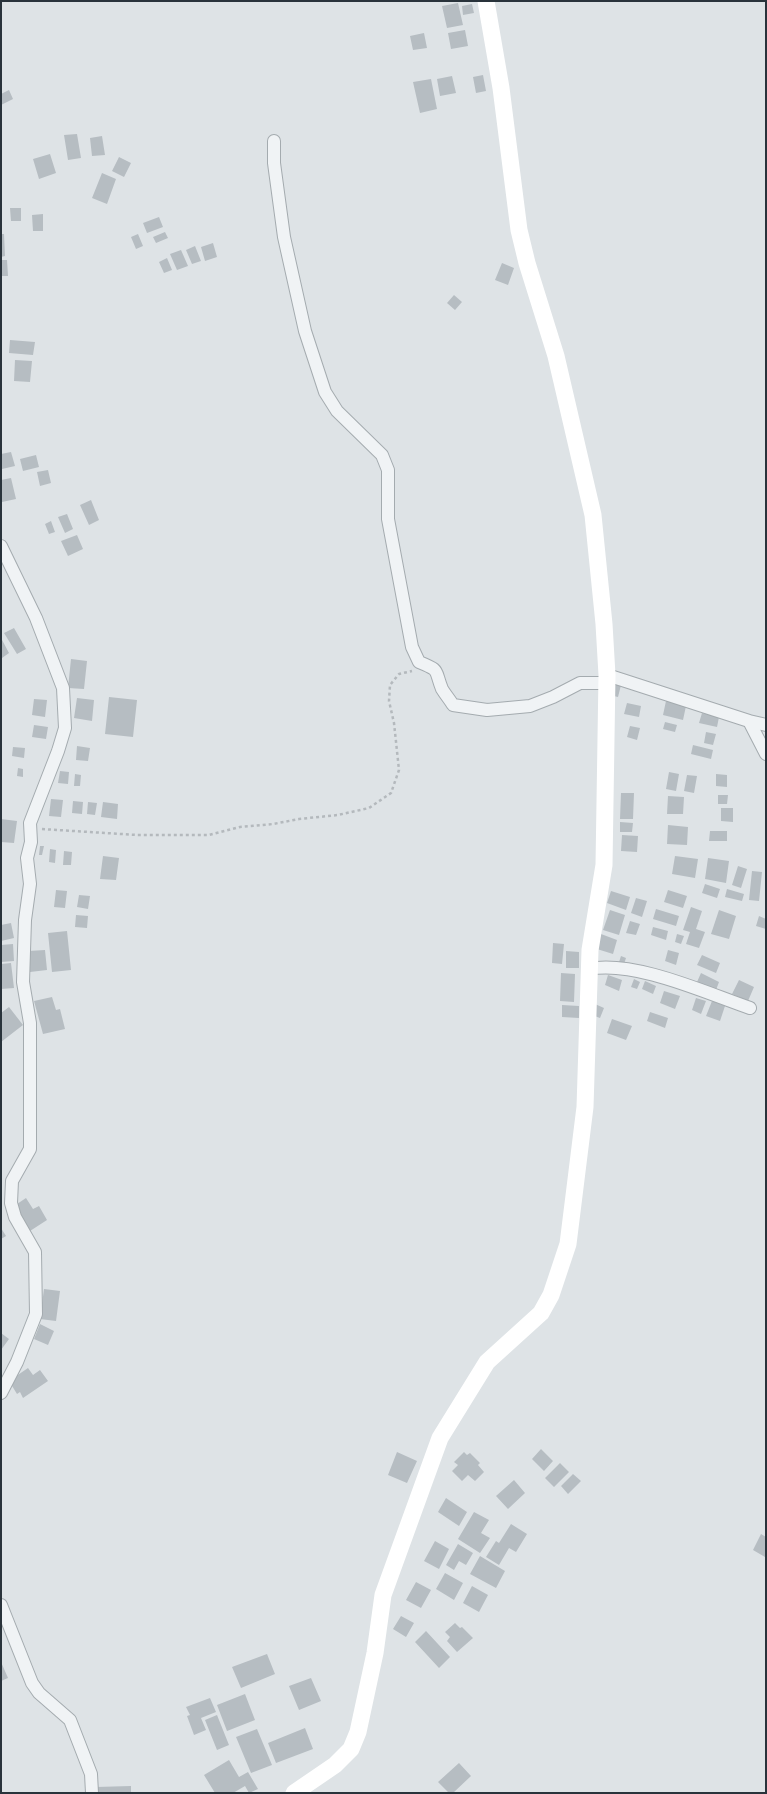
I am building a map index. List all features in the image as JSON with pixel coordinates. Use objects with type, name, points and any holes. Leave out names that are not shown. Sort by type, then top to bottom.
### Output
[{"type":"street","points":[[294,1793],[335,1765],[351,1749],[358,1732],[375,1653],[383,1595],[440,1438],[487,1362],[541,1313],[551,1295],[568,1244],[585,1107],[590,950],[604,865],[607,679],[604,624],[593,515],[556,356],[527,263],[519,230],[501,88],[486,1]]},
{"type":"street","points":[[274,141],[274,163],[284,237],[305,331],[325,392],[337,411],[382,456],[388,470],[388,519],[412,647],[419,662],[431,666],[439,673],[442,689],[453,705],[486,710],[530,706],[553,697],[580,683],[607,679],[766,725]]},
{"type":"street","points":[[1,546],[36,618],[63,688],[65,728],[58,751],[30,823],[31,842],[28,858],[30,884],[25,920],[23,982],[30,1023],[30,1149],[12,1181],[11,1202],[15,1217],[35,1252],[36,1314],[17,1362],[1,1393]]},
{"type":"street","points":[[749,721],[766,754]]},
{"type":"street","points":[[589,969],[611,967],[638,971],[750,1008]]},
{"type":"street","points":[[1,1605],[32,1683],[39,1693],[70,1720],[91,1774],[92,1793]]},
{"type":"path","points":[[30,830],[48,828],[137,835],[209,835],[240,827],[338,815],[370,808],[391,793],[399,770],[394,723],[389,701],[390,685],[399,674],[416,672]]},
{"type":"building","points":[[458,3],[463,25],[447,28],[442,6]]},
{"type":"building","points":[[472,4],[474,13],[463,15],[462,6]]},
{"type":"building","points":[[465,30],[468,46],[451,49],[448,33]]},
{"type":"building","points":[[424,33],[427,48],[413,50],[410,36]]},
{"type":"building","points":[[483,75],[486,91],[476,93],[473,77]]},
{"type":"building","points":[[452,76],[456,93],[440,96],[437,79]]},
{"type":"building","points":[[431,79],[437,109],[420,113],[413,82]]},
{"type":"building","points":[[9,90],[13,99],[1,105],[1,94]]},
{"type":"building","points":[[77,134],[81,158],[68,160],[64,135]]},
{"type":"building","points":[[102,136],[105,155],[92,156],[90,138]]},
{"type":"building","points":[[50,154],[56,173],[39,179],[33,159]]},
{"type":"building","points":[[119,157],[131,163],[124,177],[112,171]]},
{"type":"building","points":[[102,173],[116,179],[107,204],[92,198]]},
{"type":"building","points":[[10,208],[21,208],[21,221],[11,221]]},
{"type":"building","points":[[43,214],[43,231],[33,231],[32,215]]},
{"type":"building","points":[[159,217],[163,227],[147,233],[143,223]]},
{"type":"building","points":[[165,232],[168,238],[156,243],[153,237]]},
{"type":"building","points":[[1,234],[4,234],[5,256],[1,257]]},
{"type":"building","points":[[138,234],[143,246],[136,249],[131,237]]},
{"type":"building","points":[[213,243],[217,257],[205,261],[201,247]]},
{"type":"building","points":[[195,246],[201,261],[192,264],[186,250]]},
{"type":"building","points":[[181,250],[188,266],[177,270],[170,254]]},
{"type":"building","points":[[167,258],[172,270],[164,273],[159,262]]},
{"type":"building","points":[[1,260],[7,260],[8,276],[1,276]]},
{"type":"building","points":[[502,263],[514,268],[508,285],[495,280]]},
{"type":"building","points":[[454,295],[462,302],[455,310],[447,303]]},
{"type":"building","points":[[10,340],[35,342],[33,355],[9,353]]},
{"type":"building","points":[[15,360],[32,361],[30,382],[14,381]]},
{"type":"building","points":[[11,452],[15,466],[2,469],[1,454]]},
{"type":"building","points":[[36,455],[39,467],[23,471],[20,459]]},
{"type":"building","points":[[48,470],[51,483],[40,486],[37,472]]},
{"type":"building","points":[[11,478],[16,499],[2,502],[1,480]]},
{"type":"building","points":[[91,500],[99,520],[89,525],[80,505]]},
{"type":"building","points":[[67,514],[73,529],[65,533],[58,517]]},
{"type":"building","points":[[51,521],[55,532],[49,534],[45,524]]},
{"type":"building","points":[[77,535],[83,549],[68,556],[61,541]]},
{"type":"building","points":[[14,628],[26,649],[17,654],[4,633]]},
{"type":"building","points":[[1,638],[9,653],[2,658],[1,655]]},
{"type":"building","points":[[71,659],[87,661],[84,689],[68,688]]},
{"type":"building","points":[[612,683],[621,685],[618,697],[609,695]]},
{"type":"building","points":[[109,697],[137,700],[133,737],[105,734]]},
{"type":"building","points":[[77,698],[94,700],[92,721],[74,718]]},
{"type":"building","points":[[34,699],[47,700],[45,717],[32,715]]},
{"type":"building","points":[[666,701],[686,706],[683,720],[663,715]]},
{"type":"building","points":[[627,703],[641,706],[639,717],[624,714]]},
{"type":"building","points":[[702,713],[719,717],[717,727],[699,723]]},
{"type":"building","points":[[665,722],[677,725],[675,732],[663,729]]},
{"type":"building","points":[[34,725],[48,727],[46,739],[32,737]]},
{"type":"building","points":[[630,726],[640,728],[637,740],[627,737]]},
{"type":"building","points":[[706,732],[716,734],[713,745],[704,743]]},
{"type":"building","points":[[693,745],[713,750],[711,759],[691,754]]},
{"type":"building","points":[[77,746],[90,748],[88,761],[76,760]]},
{"type":"building","points":[[13,747],[25,748],[24,758],[12,756]]},
{"type":"building","points":[[18,768],[23,769],[23,777],[17,776]]},
{"type":"building","points":[[60,771],[69,772],[68,784],[58,783]]},
{"type":"building","points":[[669,772],[679,774],[676,791],[666,789]]},
{"type":"building","points":[[75,774],[81,775],[80,786],[74,786]]},
{"type":"building","points":[[716,774],[727,775],[727,787],[716,786]]},
{"type":"building","points":[[687,775],[697,776],[694,793],[684,791]]},
{"type":"building","points":[[621,793],[634,793],[633,819],[620,819]]},
{"type":"building","points":[[718,795],[728,795],[727,804],[718,804]]},
{"type":"building","points":[[668,796],[684,797],[683,814],[667,814]]},
{"type":"building","points":[[51,799],[63,800],[61,817],[49,816]]},
{"type":"building","points":[[73,801],[83,802],[82,814],[72,813]]},
{"type":"building","points":[[88,802],[97,803],[95,815],[87,814]]},
{"type":"building","points":[[103,802],[118,804],[117,819],[101,817]]},
{"type":"building","points":[[721,808],[733,808],[733,822],[721,821]]},
{"type":"building","points":[[1,819],[17,821],[14,843],[1,842]]},
{"type":"building","points":[[620,822],[633,823],[632,832],[620,832]]},
{"type":"building","points":[[668,825],[688,827],[687,845],[667,844]]},
{"type":"building","points":[[710,831],[727,831],[727,841],[709,841]]},
{"type":"building","points":[[622,835],[638,836],[637,852],[621,851]]},
{"type":"building","points":[[40,846],[44,846],[42,855],[39,855]]},
{"type":"building","points":[[50,849],[56,850],[55,863],[49,862]]},
{"type":"building","points":[[64,851],[72,852],[71,865],[63,865]]},
{"type":"building","points":[[103,856],[119,858],[116,880],[100,879]]},
{"type":"building","points":[[675,856],[698,859],[695,878],[672,874]]},
{"type":"building","points":[[708,858],[729,861],[726,883],[705,879]]},
{"type":"building","points":[[738,866],[747,869],[741,888],[732,885]]},
{"type":"building","points":[[752,871],[762,872],[759,901],[749,900]]},
{"type":"building","points":[[705,884],[720,889],[717,898],[702,893]]},
{"type":"building","points":[[727,889],[744,894],[742,901],[725,897]]},
{"type":"building","points":[[56,890],[67,891],[65,908],[54,907]]},
{"type":"building","points":[[668,890],[687,896],[683,908],[664,902]]},
{"type":"building","points":[[611,891],[630,897],[626,910],[607,903]]},
{"type":"building","points":[[79,895],[90,896],[88,909],[77,907]]},
{"type":"building","points":[[636,898],[647,901],[642,917],[631,913]]},
{"type":"building","points":[[691,907],[702,911],[696,929],[705,932],[699,948],[686,944],[690,932],[683,930]]},
{"type":"building","points":[[656,909],[679,916],[676,926],[653,919]]},
{"type":"building","points":[[610,910],[625,915],[619,935],[603,930]]},
{"type":"building","points":[[719,910],[736,916],[729,939],[711,934]]},
{"type":"building","points":[[76,915],[88,916],[87,928],[75,927]]},
{"type":"building","points":[[759,916],[766,919],[766,929],[756,926]]},
{"type":"building","points":[[630,921],[640,924],[636,935],[626,933]]},
{"type":"building","points":[[11,923],[14,938],[1,941],[1,925]]},
{"type":"building","points":[[653,927],[668,931],[666,940],[651,935]]},
{"type":"building","points":[[67,931],[71,970],[52,972],[48,933]]},
{"type":"building","points":[[601,934],[617,940],[613,954],[597,949]]},
{"type":"building","points":[[677,934],[684,936],[681,944],[675,942]]},
{"type":"building","points":[[553,943],[564,944],[562,964],[552,963]]},
{"type":"building","points":[[13,944],[14,961],[1,962],[1,945]]},
{"type":"building","points":[[45,950],[47,970],[30,972],[28,951]]},
{"type":"building","points":[[668,950],[679,953],[676,965],[665,961]]},
{"type":"building","points":[[566,951],[579,952],[579,968],[566,968]]},
{"type":"building","points":[[702,955],[720,963],[716,973],[697,965]]},
{"type":"building","points":[[621,956],[626,958],[624,964],[619,962]]},
{"type":"building","points":[[11,963],[14,988],[1,989],[1,964]]},
{"type":"building","points":[[561,973],[575,974],[574,1002],[560,1001]]},
{"type":"building","points":[[701,973],[719,982],[716,990],[697,982]]},
{"type":"building","points":[[608,975],[622,980],[619,991],[605,985]]},
{"type":"building","points":[[634,979],[640,982],[637,989],[631,987]]},
{"type":"building","points":[[739,980],[754,987],[748,1001],[732,994]]},
{"type":"building","points":[[645,981],[656,986],[653,994],[642,989]]},
{"type":"building","points":[[664,991],[680,996],[675,1009],[660,1003]]},
{"type":"building","points":[[52,997],[56,1010],[60,1009],[65,1029],[43,1034],[34,1001]]},
{"type":"building","points":[[696,998],[706,1001],[701,1014],[692,1010]]},
{"type":"building","points":[[712,1001],[725,1006],[720,1021],[706,1016]]},
{"type":"building","points":[[595,1004],[604,1008],[600,1018],[592,1015]]},
{"type":"building","points":[[562,1005],[579,1006],[579,1018],[562,1017]]},
{"type":"building","points":[[9,1007],[23,1025],[1,1042],[1,1013]]},
{"type":"building","points":[[650,1012],[668,1018],[665,1028],[647,1021]]},
{"type":"building","points":[[612,1019],[632,1026],[626,1040],[607,1033]]},
{"type":"building","points":[[26,1198],[33,1209],[39,1206],[47,1220],[30,1231],[14,1206]]},
{"type":"building","points":[[1,1228],[6,1236],[1,1239]]},
{"type":"building","points":[[44,1289],[60,1291],[56,1321],[40,1319]]},
{"type":"building","points":[[40,1324],[54,1331],[48,1345],[34,1339]]},
{"type":"building","points":[[1,1333],[9,1339],[1,1350]]},
{"type":"building","points":[[28,1368],[33,1375],[40,1370],[48,1381],[23,1398],[20,1392],[17,1394],[9,1381]]},
{"type":"building","points":[[541,1449],[553,1461],[544,1471],[532,1459]]},
{"type":"building","points":[[397,1452],[417,1461],[407,1483],[388,1475]]},
{"type":"building","points":[[464,1452],[467,1455],[470,1453],[480,1463],[478,1465],[484,1472],[475,1481],[468,1475],[462,1481],[452,1471],[458,1465],[454,1462]]},
{"type":"building","points":[[560,1463],[569,1472],[554,1487],[545,1478]]},
{"type":"building","points":[[573,1474],[581,1481],[568,1494],[561,1486]]},
{"type":"building","points":[[514,1480],[525,1493],[508,1509],[496,1496]]},
{"type":"building","points":[[446,1498],[467,1512],[459,1526],[438,1512]]},
{"type":"building","points":[[474,1512],[489,1520],[481,1533],[490,1538],[480,1553],[458,1539]]},
{"type":"building","points":[[511,1524],[527,1534],[516,1552],[509,1548],[499,1565],[486,1557],[496,1541],[499,1543]]},
{"type":"building","points":[[761,1534],[766,1537],[765,1557],[753,1550]]},
{"type":"building","points":[[435,1541],[449,1549],[439,1569],[424,1561]]},
{"type":"building","points":[[458,1544],[473,1553],[466,1565],[459,1561],[454,1570],[446,1565]]},
{"type":"building","points":[[480,1556],[505,1571],[496,1588],[470,1574]]},
{"type":"building","points":[[445,1573],[463,1583],[454,1600],[436,1589]]},
{"type":"building","points":[[416,1582],[431,1590],[421,1608],[406,1600]]},
{"type":"building","points":[[472,1586],[488,1595],[479,1612],[463,1603]]},
{"type":"building","points":[[401,1616],[414,1623],[406,1637],[393,1629]]},
{"type":"building","points":[[455,1623],[460,1628],[462,1627],[473,1638],[457,1652],[447,1641],[450,1637],[445,1632]]},
{"type":"building","points":[[426,1631],[450,1657],[439,1668],[415,1642]]},
{"type":"building","points":[[267,1654],[275,1674],[241,1688],[232,1667]]},
{"type":"building","points":[[1,1662],[8,1678],[1,1681]]},
{"type":"building","points":[[311,1678],[321,1701],[299,1710],[289,1686]]},
{"type":"building","points":[[245,1694],[255,1720],[227,1731],[217,1705]]},
{"type":"building","points":[[210,1698],[216,1712],[201,1718],[206,1730],[194,1735],[187,1716],[190,1715],[186,1707]]},
{"type":"building","points":[[217,1715],[229,1745],[217,1750],[205,1720]]},
{"type":"building","points":[[305,1728],[313,1749],[276,1763],[268,1743]]},
{"type":"building","points":[[257,1729],[272,1765],[251,1773],[236,1737]]},
{"type":"building","points":[[229,1760],[239,1777],[248,1772],[258,1789],[249,1793],[245,1786],[233,1793],[215,1793],[204,1775]]},
{"type":"building","points":[[459,1763],[471,1776],[453,1793],[449,1793],[438,1782]]},
{"type":"building","points":[[131,1786],[131,1793],[96,1793],[96,1787]]}]
